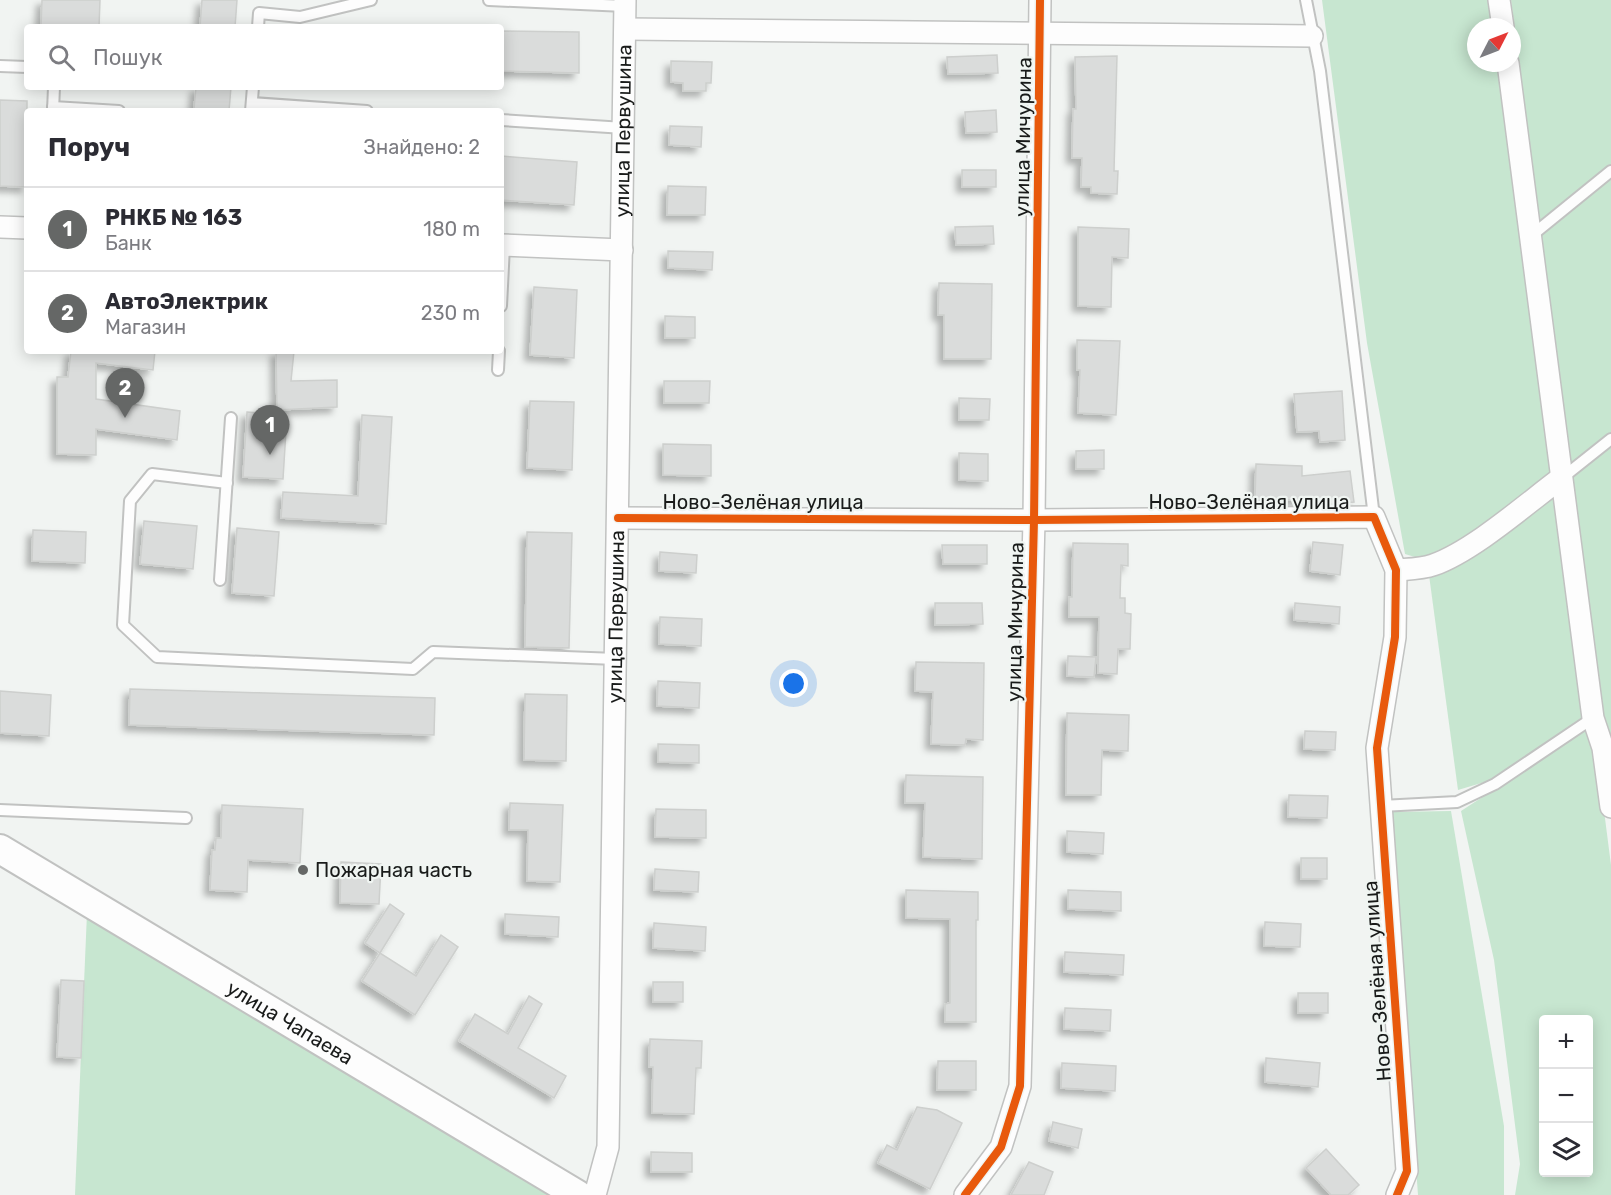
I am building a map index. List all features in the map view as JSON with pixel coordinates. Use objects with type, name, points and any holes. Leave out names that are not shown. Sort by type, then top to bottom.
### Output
[{"type":"main road","name":"улица Чапаева","points":[[0,849],[578,1195]]},
{"type":"street","name":"улица Мичурина","points":[[965,1195],[1001,1147],[1020,1086],[1034,520],[1040,0]]},
{"type":"street","points":[[1499,0],[1502,18]]},
{"type":"street","name":"улица Первушина","points":[[595,1195],[608,1147],[626,3]]},
{"type":"street","points":[[626,29],[1312,36]]},
{"type":"street","points":[[1509,72],[1593,718],[1607,746],[1611,807]]},
{"type":"street","points":[[0,228],[24,228]]},
{"type":"street","points":[[504,245],[622,250]]},
{"type":"street","points":[[1396,570],[1431,566],[1450,558],[1561,478]]},
{"type":"street","name":"Ново-Зелёная улица","points":[[618,518],[1034,520],[1374,517],[1396,570],[1395,637],[1377,748],[1407,1171],[1397,1195]]},
{"type":"lane","points":[[258,24],[259,13],[300,17],[371,0]]},
{"type":"lane","points":[[489,0],[626,3]]},
{"type":"lane","points":[[1306,0],[1322,82],[1374,517]]},
{"type":"lane","points":[[0,66],[24,67]]},
{"type":"lane","points":[[53,108],[54,90]]},
{"type":"lane","points":[[253,90],[251,107],[280,108]]},
{"type":"lane","points":[[504,120],[624,128]]},
{"type":"lane","points":[[1531,236],[1611,171]]},
{"type":"lane","points":[[498,370],[499,354]]},
{"type":"lane","points":[[220,580],[231,418]]},
{"type":"lane","points":[[1561,478],[1611,439]]},
{"type":"lane","points":[[227,483],[152,474],[130,501],[123,625],[157,657],[413,669],[433,652],[616,659]]},
{"type":"lane","points":[[1381,806],[1457,802],[1495,784],[1593,718]]},
{"type":"lane","points":[[0,810],[186,818]]},
{"type":"green space","points":[[1322,0],[1491,0],[1493,18],[1467,18],[1467,72],[1500,72],[1554,476],[1480,534],[1428,561],[1405,554],[1367,343]]},
{"type":"green space","points":[[1511,0],[1611,0],[1611,772],[1520,72],[1521,18],[1513,18]]},
{"type":"green space","points":[[1557,495],[1590,714],[1488,781],[1458,790],[1429,575],[1546,497]]},
{"type":"green space","points":[[1593,725],[1611,865],[1611,1195],[1515,1195],[1520,1164],[1494,960],[1461,811]]},
{"type":"green space","points":[[1451,811],[1504,1126],[1504,1195],[1418,1195],[1391,812]]},
{"type":"green space","points":[[87,913],[549,1195],[75,1195]]},
{"type":"building","points":[[42,0],[100,0],[99,24],[41,24]]},
{"type":"building","points":[[202,0],[237,0],[235,24],[200,24]]},
{"type":"building","points":[[504,31],[579,32],[579,73],[504,71]]},
{"type":"building","points":[[997,55],[998,73],[948,74],[947,57]]},
{"type":"building","points":[[1117,56],[1114,171],[1118,171],[1117,194],[1091,193],[1091,187],[1081,187],[1082,158],[1072,158],[1073,109],[1076,109],[1075,57]]},
{"type":"building","points":[[671,61],[712,62],[711,83],[706,83],[706,91],[683,91],[683,83],[671,82]]},
{"type":"building","points":[[196,90],[231,90],[229,108],[194,108]]},
{"type":"building","points":[[0,100],[27,101],[27,108],[24,108],[24,187],[0,186]]},
{"type":"building","points":[[996,110],[997,132],[966,133],[965,112]]},
{"type":"building","points":[[670,126],[702,127],[701,147],[669,145]]},
{"type":"building","points":[[504,156],[577,162],[574,205],[504,200]]},
{"type":"building","points":[[962,170],[996,170],[996,187],[962,187]]},
{"type":"building","points":[[668,186],[706,187],[705,215],[667,215]]},
{"type":"building","points":[[993,226],[994,244],[956,245],[955,227]]},
{"type":"building","points":[[1078,227],[1129,229],[1128,258],[1112,257],[1111,307],[1078,306]]},
{"type":"building","points":[[668,251],[713,252],[712,270],[668,268]]},
{"type":"building","points":[[939,283],[992,284],[991,359],[944,359],[944,315],[938,315]]},
{"type":"building","points":[[534,287],[577,290],[574,358],[530,355]]},
{"type":"building","points":[[665,316],[695,317],[695,338],[665,338]]},
{"type":"building","points":[[1077,340],[1120,341],[1116,415],[1078,413],[1080,370],[1077,370]]},
{"type":"building","points":[[71,354],[155,354],[153,370],[96,363],[96,399],[180,411],[177,440],[96,429],[96,455],[57,454],[57,377],[68,377]]},
{"type":"building","points":[[276,354],[294,354],[291,381],[337,380],[337,407],[277,410]]},
{"type":"building","points":[[664,381],[710,381],[709,403],[664,403]]},
{"type":"building","points":[[1342,391],[1345,440],[1320,442],[1319,431],[1297,432],[1294,394]]},
{"type":"building","points":[[959,398],[990,399],[989,420],[959,420]]},
{"type":"building","points":[[530,401],[574,402],[572,470],[527,468]]},
{"type":"building","points":[[247,412],[287,415],[283,479],[243,477]]},
{"type":"building","points":[[362,415],[392,417],[386,524],[281,518],[283,492],[358,496]]},
{"type":"building","points":[[663,444],[711,445],[711,476],[663,475]]},
{"type":"building","points":[[1104,450],[1104,469],[1076,469],[1076,451]]},
{"type":"building","points":[[959,453],[988,454],[988,481],[959,480]]},
{"type":"building","points":[[1256,464],[1302,466],[1302,476],[1350,471],[1354,502],[1318,505],[1317,501],[1255,499]]},
{"type":"building","points":[[144,521],[197,526],[193,569],[140,564]]},
{"type":"building","points":[[237,528],[279,532],[274,596],[232,593]]},
{"type":"building","points":[[33,530],[86,532],[85,563],[32,561]]},
{"type":"building","points":[[527,532],[572,533],[569,648],[525,647]]},
{"type":"building","points":[[1313,542],[1343,545],[1340,575],[1310,571]]},
{"type":"building","points":[[1073,543],[1128,544],[1128,566],[1121,565],[1120,598],[1125,598],[1125,613],[1131,614],[1130,649],[1118,649],[1117,674],[1098,673],[1099,617],[1069,617],[1069,597],[1072,597]]},
{"type":"building","points":[[942,545],[987,545],[987,564],[943,564]]},
{"type":"building","points":[[660,552],[697,555],[696,573],[659,571]]},
{"type":"building","points":[[935,603],[982,603],[983,624],[935,625]]},
{"type":"building","points":[[1295,603],[1340,607],[1339,624],[1294,620]]},
{"type":"building","points":[[660,617],[702,619],[701,646],[659,644]]},
{"type":"building","points":[[1068,656],[1096,657],[1094,677],[1067,676]]},
{"type":"building","points":[[916,662],[984,663],[983,740],[966,739],[965,745],[931,744],[933,692],[915,691]]},
{"type":"building","points":[[658,681],[700,683],[699,708],[657,706]]},
{"type":"building","points":[[130,689],[435,698],[434,735],[129,725]]},
{"type":"building","points":[[0,691],[51,695],[49,736],[0,733]]},
{"type":"building","points":[[525,694],[567,695],[566,761],[524,760]]},
{"type":"building","points":[[1067,713],[1129,715],[1128,751],[1102,750],[1101,795],[1066,795]]},
{"type":"building","points":[[1305,731],[1336,732],[1335,750],[1304,749]]},
{"type":"building","points":[[658,744],[699,745],[699,763],[658,762]]},
{"type":"building","points":[[906,775],[983,777],[982,859],[923,857],[925,803],[905,803]]},
{"type":"building","points":[[1289,795],[1328,796],[1327,818],[1288,817]]},
{"type":"building","points":[[510,803],[563,805],[560,882],[527,881],[528,830],[509,830]]},
{"type":"building","points":[[222,805],[303,809],[300,863],[248,860],[247,892],[210,890],[212,850],[215,850],[216,838],[221,838]]},
{"type":"building","points":[[656,809],[706,810],[706,838],[655,837]]},
{"type":"building","points":[[1067,831],[1104,833],[1103,854],[1067,852]]},
{"type":"building","points":[[1301,858],[1327,858],[1327,879],[1301,879]]},
{"type":"building","points":[[341,862],[381,864],[379,904],[340,903]]},
{"type":"building","points":[[655,869],[699,872],[698,892],[654,890]]},
{"type":"building","points":[[906,890],[978,892],[976,1022],[945,1022],[945,1004],[950,1003],[950,919],[906,918]]},
{"type":"building","points":[[1068,890],[1121,892],[1121,911],[1068,909]]},
{"type":"building","points":[[390,904],[404,914],[380,953],[365,943]]},
{"type":"building","points":[[505,914],[559,917],[558,937],[505,934]]},
{"type":"building","points":[[1265,922],[1301,924],[1300,947],[1264,946]]},
{"type":"building","points":[[654,923],[706,927],[705,951],[653,948]]},
{"type":"building","points":[[441,935],[458,947],[415,1015],[362,981],[380,953],[416,976]]},
{"type":"building","points":[[1065,952],[1124,955],[1123,975],[1064,972]]},
{"type":"building","points":[[61,980],[84,981],[81,1058],[57,1057]]},
{"type":"building","points":[[653,982],[683,982],[683,1002],[653,1002]]},
{"type":"building","points":[[1298,993],[1328,993],[1328,1013],[1298,1013]]},
{"type":"building","points":[[529,996],[542,1004],[518,1048],[566,1076],[554,1098],[459,1041],[475,1014],[508,1034]]},
{"type":"building","points":[[1065,1008],[1111,1010],[1110,1031],[1064,1029]]},
{"type":"building","points":[[650,1039],[702,1041],[701,1068],[696,1068],[694,1114],[652,1113],[653,1067],[649,1067]]},
{"type":"building","points":[[1266,1058],[1320,1063],[1318,1087],[1265,1082]]},
{"type":"building","points":[[938,1061],[976,1061],[976,1090],[937,1090]]},
{"type":"building","points":[[1062,1063],[1116,1066],[1115,1091],[1061,1088]]},
{"type":"building","points":[[917,1107],[937,1110],[962,1123],[930,1189],[878,1163],[887,1145],[897,1150]]},
{"type":"building","points":[[1053,1122],[1082,1129],[1078,1148],[1049,1141]]},
{"type":"building","points":[[1326,1149],[1359,1185],[1348,1195],[1331,1195],[1306,1168]]},
{"type":"building","points":[[651,1152],[692,1153],[692,1172],[651,1172]]},
{"type":"building","points":[[1029,1162],[1053,1172],[1044,1195],[1011,1195]]},
{"type":"cycle path","points":[[965,1195],[1001,1147],[1020,1086],[1034,520],[1040,0]]},
{"type":"cycle path","points":[[618,518],[1034,520],[1374,517],[1396,570],[1395,637],[1377,748],[1407,1171],[1397,1195]]},
{"type":"place","name":"АвтоЭлектрик","points":[[125,418]]},
{"type":"place","name":"РНКБ № 163","points":[[270,455]]},
{"type":"place","name":"Пожарная часть","points":[[303,870]]}]
